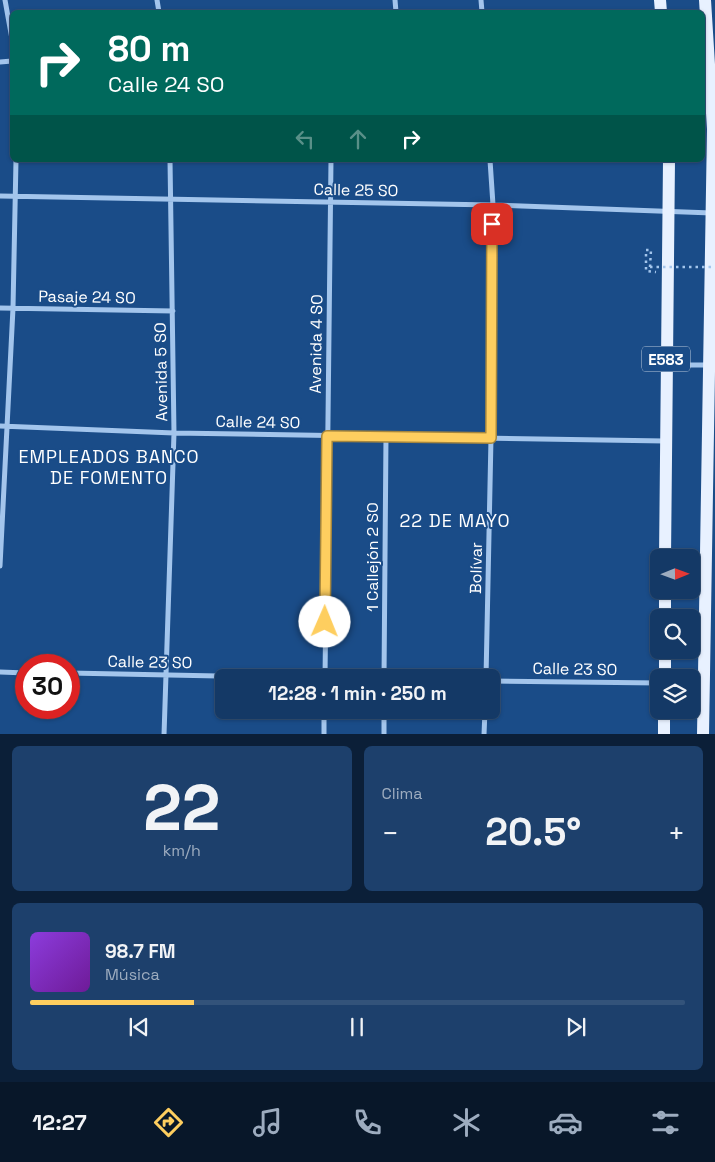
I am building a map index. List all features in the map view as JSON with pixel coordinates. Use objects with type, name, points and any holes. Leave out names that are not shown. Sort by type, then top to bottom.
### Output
[{"type":"main road","name":"E583","points":[[703,734],[710,602],[714,129],[705,0]]},
{"type":"main road","name":"E583","points":[[665,549],[669,162]]},
{"type":"main road","points":[[664,719],[664,734]]},
{"type":"street","points":[[4,0],[10,29]]},
{"type":"street","points":[[0,566],[3,426],[13,308],[16,162]]},
{"type":"street","name":"Avenida 5 SO","points":[[164,734],[164,675],[174,433],[170,162]]},
{"type":"street","name":"Avenida 4 SO","points":[[323,669],[331,162]]},
{"type":"street","name":"Bolívar","points":[[486,669],[491,438],[492,205],[490,162]]},
{"type":"street","name":"Calle 25 SO","points":[[0,196],[492,205],[712,213]]},
{"type":"street","name":"Pasaje 24 SO","points":[[0,308],[173,311]]},
{"type":"street","points":[[666,365],[712,365]]},
{"type":"street","name":"Calle 24 SO","points":[[3,426],[174,433],[665,441]]},
{"type":"street","name":"1 Callejón 2 SO","points":[[384,669],[386,436]]},
{"type":"street","points":[[0,672],[15,673]]},
{"type":"street","name":"Calle 23 SO","points":[[80,673],[215,676]]},
{"type":"street","name":"Calle 23 SO","points":[[500,681],[650,683]]},
{"type":"street","points":[[324,719],[324,734]]},
{"type":"street","points":[[384,719],[384,734]]},
{"type":"street","points":[[484,734],[485,719]]},
{"type":"path","points":[[646,271],[646,250],[651,250],[650,267],[715,267]]},
{"type":"district","name":"EMPLEADOS BANCO DE FOMENTO","points":[[109,466]]},
{"type":"district","name":"22 DE MAYO","points":[[455,520]]},
{"type":"route","points":[[325,622],[327,436],[491,438],[492,224]]}]
